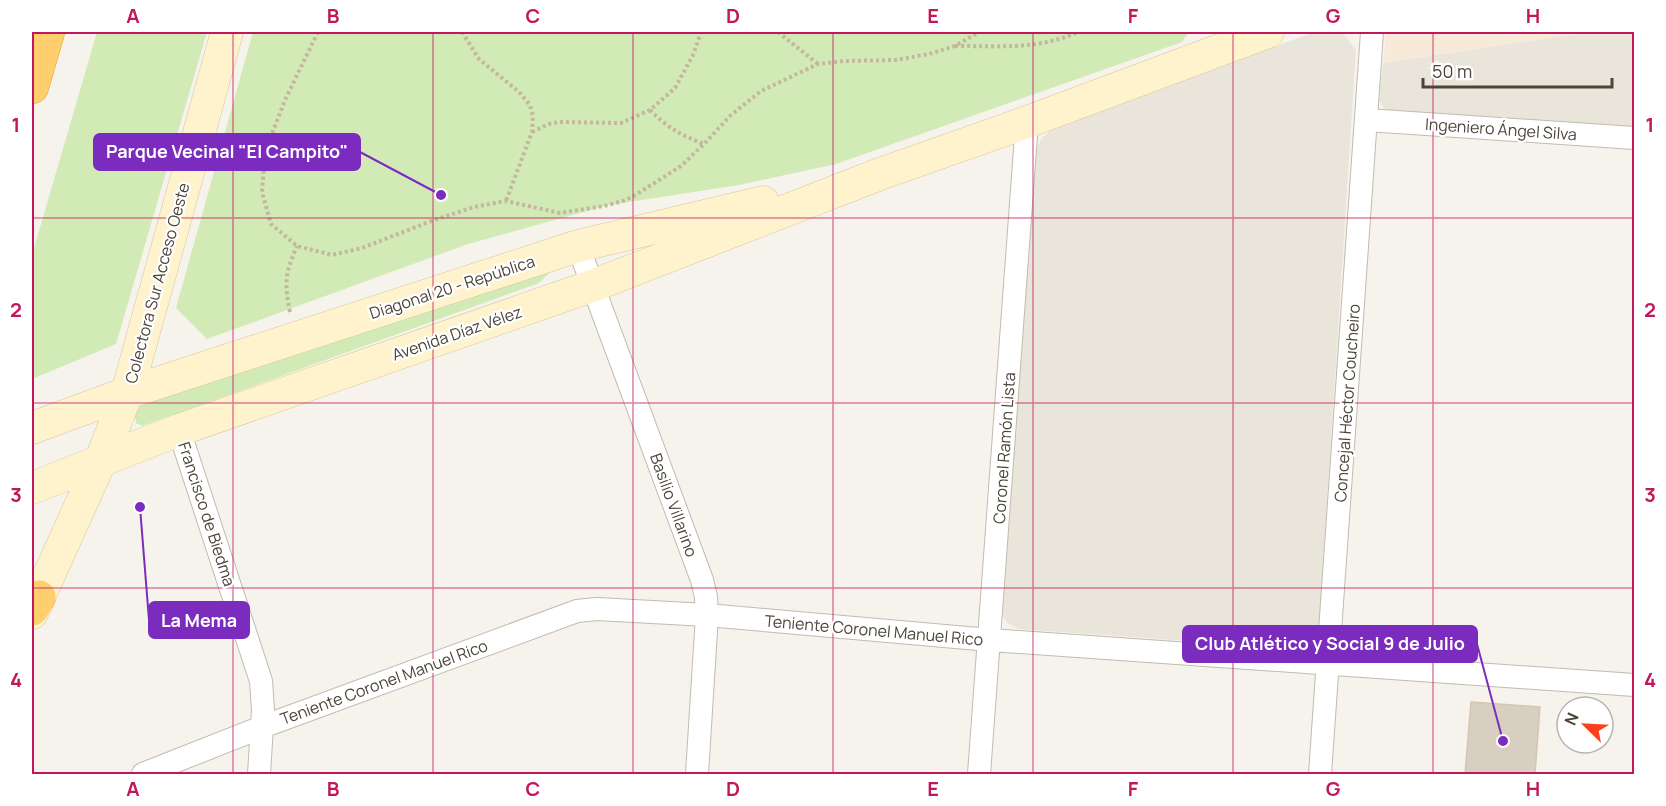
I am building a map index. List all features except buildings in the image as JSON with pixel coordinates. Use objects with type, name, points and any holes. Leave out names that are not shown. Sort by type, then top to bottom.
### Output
[{"type":"highway","points":[[32,87],[48,32]]},
{"type":"main road","name":"Colectora Sur Acceso Oeste","points":[[34,606],[100,462],[127,393],[227,32]]},
{"type":"main road","points":[[880,174],[1028,122],[1234,38],[1268,32]]},
{"type":"main road","name":"Diagonal 20 - República","points":[[32,428],[127,393],[578,246],[880,174]]},
{"type":"main road","name":"Avenida Díaz Vélez","points":[[32,488],[179,430],[592,286],[880,174]]},
{"type":"street","name":"Concejal Héctor Coucheiro","points":[[1320,774],[1372,32]]},
{"type":"street","name":"Ingeniero Ángel Silva","points":[[1367,120],[1635,138]]},
{"type":"street","name":"Coronel Ramón Lista","points":[[979,774],[1028,122]]},
{"type":"street","name":"Basilio Villarino","points":[[578,246],[702,580],[706,597],[707,615],[697,774]]},
{"type":"street","name":"Francisco de Biedma","points":[[179,430],[261,681],[262,727],[259,774]]},
{"type":"street","name":"Teniente Coronel Manuel Rico","points":[[143,774],[262,727],[577,611],[597,609],[707,615],[990,640],[1635,685]]},
{"type":"path","points":[[318,32],[285,100],[265,152],[262,192],[271,224],[297,246],[332,255],[362,248],[474,207],[506,201],[560,213],[604,207],[623,201],[681,166],[731,115],[761,91],[818,64],[896,60],[929,54],[955,46],[979,32]]},
{"type":"path","points":[[462,32],[479,58],[519,92],[530,105],[533,116],[532,132],[506,201]]},
{"type":"path","points":[[532,132],[559,122],[621,123],[650,110],[675,88],[693,55],[701,32]]},
{"type":"path","points":[[778,32],[818,64]]},
{"type":"path","points":[[955,46],[1044,44],[1078,32]]},
{"type":"path","points":[[650,110],[668,128],[704,144]]},
{"type":"path","points":[[295,339],[285,288],[287,269],[297,246]]},
{"type":"shaded area","points":[[1315,32],[1342,32],[1356,50],[1319,626],[1304,649],[1018,629],[1006,622],[1000,609],[1036,149],[1042,138],[1056,125]]},
{"type":"shaded area","points":[[1386,32],[1588,32],[1383,63]]},
{"type":"shaded area","points":[[1588,32],[1634,32],[1634,127],[1395,113],[1384,108],[1379,100],[1383,63]]},
{"type":"green space","points":[[97,32],[207,32],[116,344],[32,379],[32,255]]},
{"type":"green space","points":[[253,32],[1189,32],[1182,42],[836,164],[739,185],[609,205],[468,244],[207,339],[176,308]]},
{"type":"green space","points":[[535,272],[550,272],[539,283],[142,426],[136,423],[135,415],[140,406]]},
{"type":"place","name":"Parque Vecinal \"El Campito\"","points":[[441,195]]},
{"type":"place","name":"La Mema","points":[[140,507]]},
{"type":"place","name":"Club Atlético y Social 9 de Julio","points":[[1503,741]]}]
